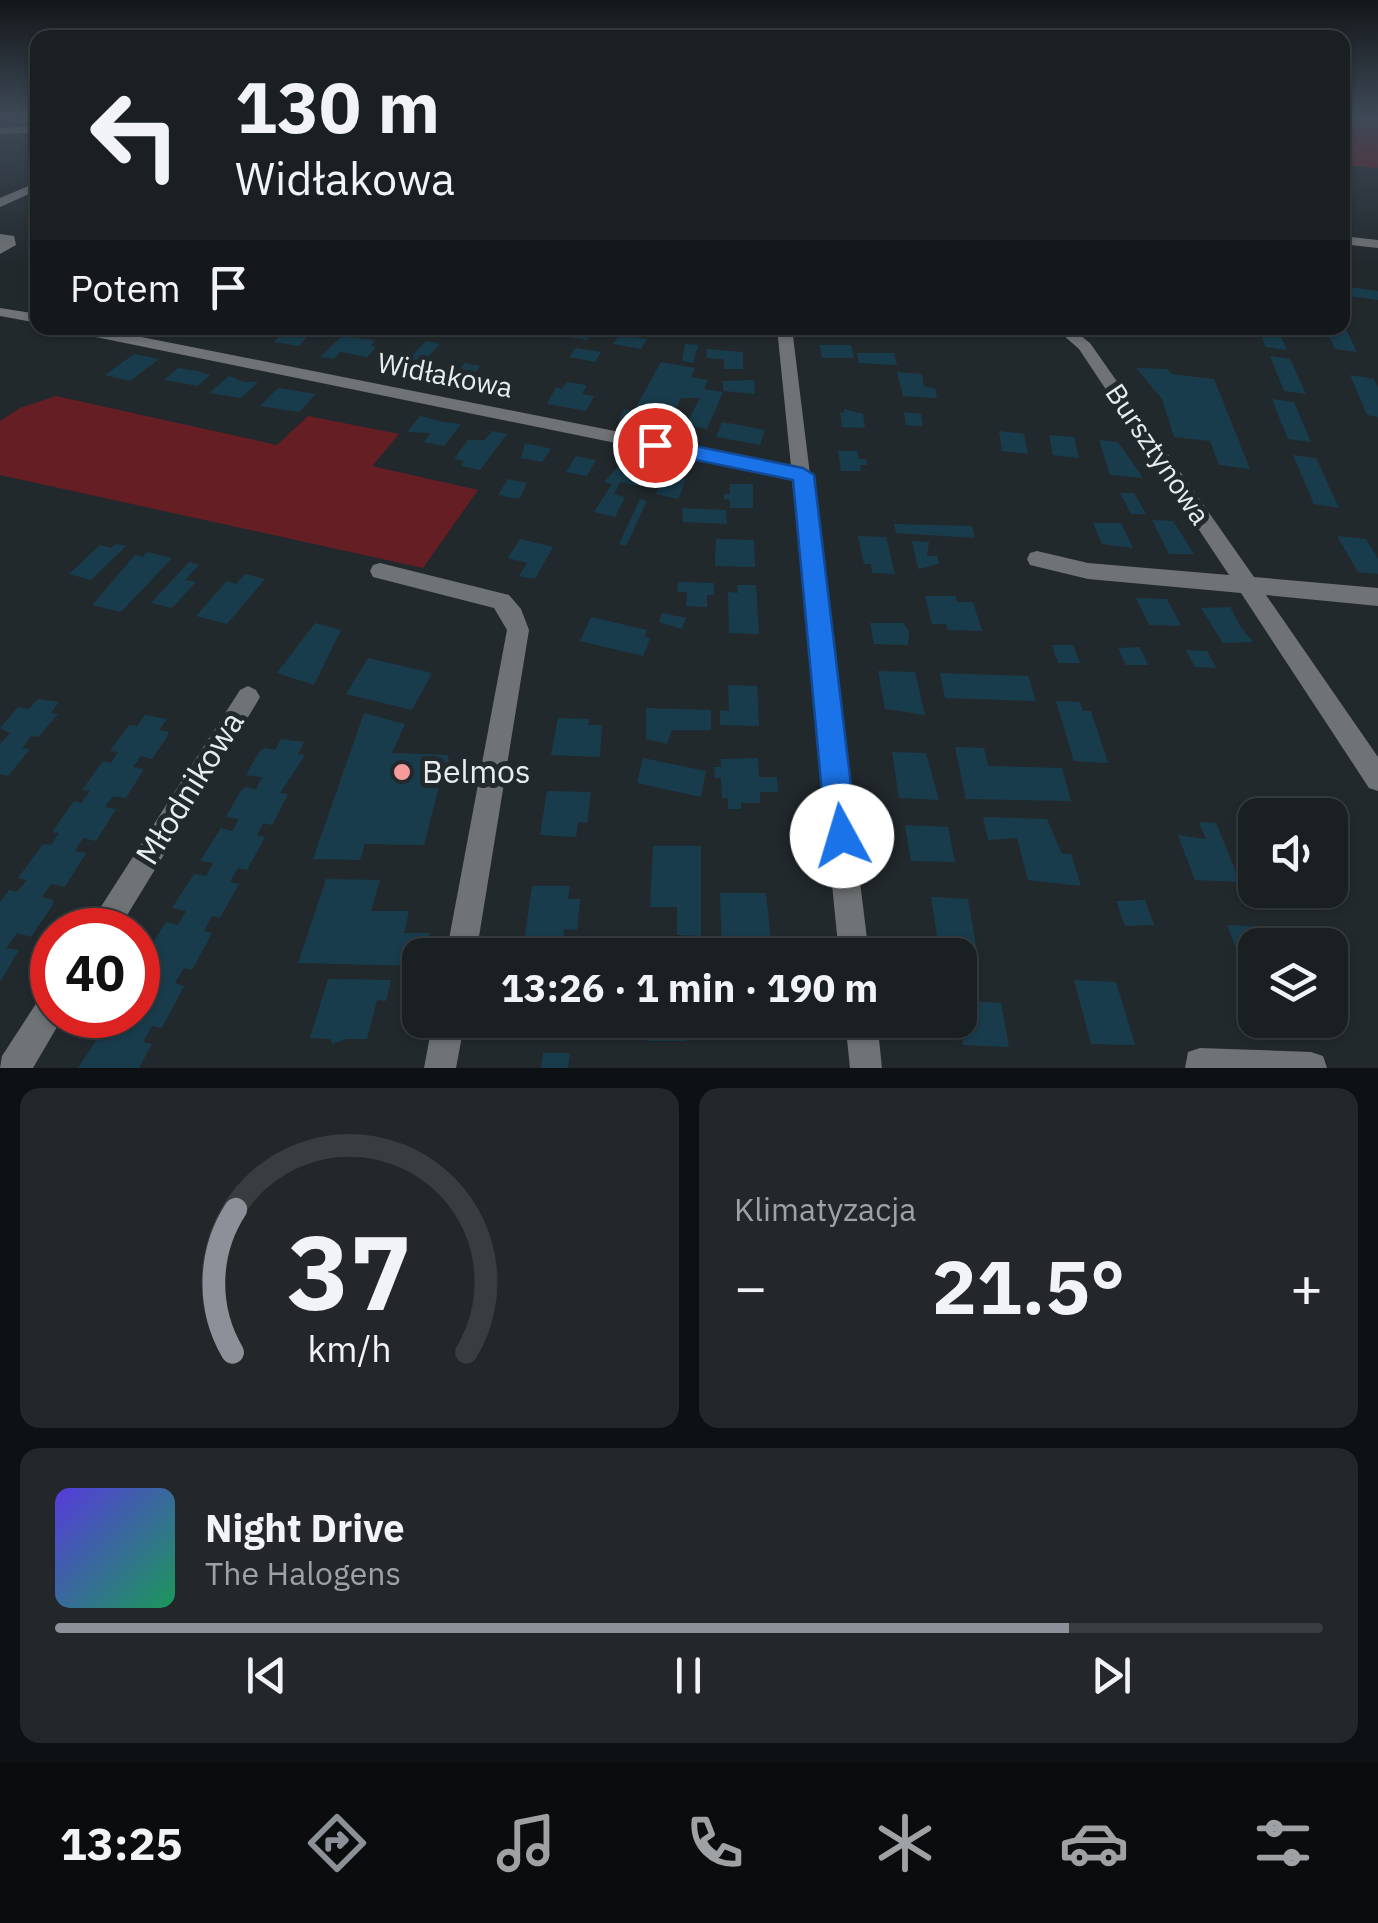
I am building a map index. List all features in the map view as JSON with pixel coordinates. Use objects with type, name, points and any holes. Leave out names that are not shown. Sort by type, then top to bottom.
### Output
[{"type":"street","points":[[0,203],[30,189]]},
{"type":"street","points":[[0,238],[9,239],[0,250]]},
{"type":"street","points":[[1350,241],[1378,244]]},
{"type":"street","points":[[0,312],[30,318]]},
{"type":"street","name":"Widłakowa","points":[[111,335],[803,475]]},
{"type":"street","points":[[786,335],[852,938]]},
{"type":"street","name":"Bursztynowa","points":[[1071,335],[1085,346],[1378,780]]},
{"type":"street","points":[[1036,559],[1088,571],[1378,597]]},
{"type":"street","points":[[380,571],[500,601],[514,615],[518,630],[464,938]]},
{"type":"street","name":"Młodnikowa","points":[[115,908],[248,698]]},
{"type":"street","points":[[14,1068],[32,1038]]},
{"type":"street","points":[[440,1068],[446,1038]]},
{"type":"street","points":[[863,1038],[866,1068]]},
{"type":"street","points":[[1200,1064],[1312,1068]]},
{"type":"shaded area","points":[[56,396],[277,445],[308,416],[399,434],[372,466],[478,490],[423,568],[0,475],[0,421],[20,408]]},
{"type":"building","points":[[1350,287],[1378,291],[1378,300],[1350,296]]},
{"type":"building","points":[[280,335],[308,335],[299,346],[274,342]]},
{"type":"building","points":[[554,335],[590,335],[587,340]]},
{"type":"building","points":[[619,335],[647,339],[641,349],[613,344]]},
{"type":"building","points":[[1261,335],[1280,335],[1287,350],[1266,347]]},
{"type":"building","points":[[1328,335],[1349,335],[1357,352],[1335,349]]},
{"type":"building","points":[[342,336],[375,340],[371,346],[376,347],[367,357],[340,352],[334,359],[320,357]]},
{"type":"building","points":[[426,341],[440,344],[412,374],[378,367],[393,353],[407,356],[403,359],[408,360]]},
{"type":"building","points":[[685,344],[698,345],[693,363],[682,361]]},
{"type":"building","points":[[820,345],[851,345],[854,358],[822,358]]},
{"type":"building","points":[[576,348],[601,352],[595,362],[569,357]]},
{"type":"building","points":[[707,349],[743,352],[743,369],[724,369],[724,359],[706,358]]},
{"type":"building","points":[[857,353],[894,353],[897,365],[859,363]]},
{"type":"building","points":[[134,354],[159,359],[130,381],[105,375]]},
{"type":"building","points":[[1270,356],[1290,359],[1306,394],[1284,391]]},
{"type":"building","points":[[661,362],[695,368],[691,377],[708,380],[704,389],[723,392],[707,429],[686,425],[700,398],[681,398],[666,429],[619,419],[624,409],[634,411]]},
{"type":"building","points":[[465,363],[480,366],[465,386],[432,379],[439,370],[456,374]]},
{"type":"building","points":[[178,368],[210,375],[198,386],[164,380]]},
{"type":"building","points":[[1136,368],[1168,369],[1171,374],[1214,379],[1250,469],[1219,465],[1210,441],[1174,437],[1162,399]]},
{"type":"building","points":[[897,372],[922,374],[924,387],[935,388],[937,398],[903,396]]},
{"type":"building","points":[[1350,375],[1374,379],[1378,388],[1378,417],[1367,415]]},
{"type":"building","points":[[229,376],[258,382],[241,398],[209,393]]},
{"type":"building","points":[[754,380],[755,394],[723,391],[723,381]]},
{"type":"building","points":[[567,382],[587,385],[582,394],[594,396],[586,411],[547,404],[556,387],[562,389]]},
{"type":"building","points":[[278,388],[316,394],[299,412],[260,406]]},
{"type":"building","points":[[1272,399],[1294,402],[1311,442],[1288,439]]},
{"type":"building","points":[[844,409],[863,414],[865,428],[842,427],[840,412],[844,413]]},
{"type":"building","points":[[904,412],[921,414],[923,426],[906,425]]},
{"type":"building","points":[[420,416],[461,424],[444,446],[424,442],[431,433],[407,432]]},
{"type":"building","points":[[722,422],[765,430],[760,445],[716,437]]},
{"type":"building","points":[[492,431],[507,434],[480,470],[461,466],[464,461],[454,459],[468,440],[485,440]]},
{"type":"building","points":[[999,431],[1024,434],[1028,454],[1002,451]]},
{"type":"building","points":[[1049,435],[1074,437],[1079,458],[1053,455]]},
{"type":"building","points":[[1099,440],[1118,442],[1143,478],[1110,475]]},
{"type":"building","points":[[525,443],[551,449],[542,462],[521,458]]},
{"type":"building","points":[[838,451],[857,451],[859,459],[866,459],[867,465],[860,465],[861,471],[841,471]]},
{"type":"building","points":[[1293,455],[1316,458],[1339,508],[1314,504]]},
{"type":"building","points":[[576,456],[596,460],[587,476],[566,472]]},
{"type":"building","points":[[619,466],[645,471],[638,486],[620,482],[614,494],[625,497],[615,517],[594,512],[612,484],[604,482]]},
{"type":"building","points":[[665,475],[686,479],[678,499],[656,494]]},
{"type":"building","points":[[508,479],[527,483],[519,499],[498,495]]},
{"type":"building","points":[[730,484],[753,484],[753,508],[730,508],[730,500],[724,499],[724,494],[730,494]]},
{"type":"building","points":[[1120,493],[1134,493],[1146,514],[1131,514]]},
{"type":"building","points":[[640,499],[647,501],[626,546],[619,544]]},
{"type":"building","points":[[682,508],[726,510],[727,524],[683,522]]},
{"type":"building","points":[[1152,520],[1173,521],[1194,554],[1169,554]]},
{"type":"building","points":[[1093,523],[1121,523],[1133,548],[1102,544]]},
{"type":"building","points":[[894,524],[972,526],[975,538],[896,533]]},
{"type":"building","points":[[858,536],[886,537],[895,574],[872,573],[871,564],[864,564]]},
{"type":"building","points":[[1337,536],[1366,539],[1378,559],[1378,574],[1358,572]]},
{"type":"building","points":[[520,539],[553,547],[535,579],[519,576],[527,563],[508,558]]},
{"type":"building","points":[[716,539],[754,540],[755,567],[715,566]]},
{"type":"building","points":[[912,541],[929,542],[927,556],[937,556],[939,564],[918,569]]},
{"type":"building","points":[[116,544],[126,546],[91,580],[69,574],[100,545],[111,548]]},
{"type":"building","points":[[147,552],[172,558],[121,612],[92,605],[135,555],[143,557]]},
{"type":"building","points":[[189,562],[199,565],[185,580],[196,582],[172,608],[151,603]]},
{"type":"building","points":[[245,574],[265,579],[227,624],[196,616],[227,581],[236,584]]},
{"type":"building","points":[[678,582],[714,583],[714,595],[707,595],[707,607],[686,606],[687,592],[677,592]]},
{"type":"building","points":[[737,585],[756,585],[759,634],[729,633],[728,592],[738,593]]},
{"type":"building","points":[[925,596],[956,596],[957,602],[973,602],[982,631],[948,630],[946,624],[932,624]]},
{"type":"building","points":[[1136,598],[1167,599],[1181,626],[1149,625]]},
{"type":"building","points":[[1230,607],[1253,642],[1223,643],[1201,608]]},
{"type":"building","points":[[662,613],[686,618],[682,629],[659,622]]},
{"type":"building","points":[[591,617],[647,630],[645,637],[650,638],[643,656],[580,641]]},
{"type":"building","points":[[315,623],[341,630],[314,685],[277,673]]},
{"type":"building","points":[[870,623],[903,623],[909,631],[908,645],[874,644]]},
{"type":"building","points":[[1052,645],[1073,645],[1080,663],[1058,663]]},
{"type":"building","points":[[1140,647],[1148,665],[1126,665],[1118,648]]},
{"type":"building","points":[[1186,650],[1207,651],[1216,668],[1195,667]]},
{"type":"building","points":[[368,658],[432,673],[412,710],[346,694]]},
{"type":"building","points":[[878,671],[915,672],[925,715],[885,709]]},
{"type":"building","points":[[940,673],[1028,676],[1036,701],[945,698]]},
{"type":"building","points":[[728,685],[757,686],[759,726],[720,725],[720,710],[729,711]]},
{"type":"building","points":[[38,699],[59,702],[51,713],[58,714],[38,737],[31,736],[22,748],[30,749],[8,776],[0,774],[0,744],[10,733],[0,728],[18,707],[29,709]]},
{"type":"building","points":[[1056,701],[1080,702],[1083,711],[1091,711],[1108,763],[1074,761]]},
{"type":"building","points":[[646,708],[711,710],[711,730],[672,730],[667,744],[646,739]]},
{"type":"building","points":[[364,713],[405,724],[392,753],[447,755],[450,762],[444,767],[424,845],[365,844],[360,860],[313,859]]},
{"type":"building","points":[[145,715],[167,719],[159,730],[169,732],[152,759],[141,756],[133,767],[144,769],[126,798],[113,796],[105,807],[116,809],[96,841],[83,838],[75,851],[86,853],[65,887],[51,884],[42,897],[53,900],[51,908],[30,908],[30,937],[17,933],[6,948],[19,950],[0,982],[0,902],[9,890],[17,892],[27,880],[18,878],[43,844],[51,845],[59,833],[52,832],[74,801],[81,803],[90,791],[82,790],[103,761],[111,763],[118,752],[110,751],[129,725],[137,726]]},
{"type":"building","points":[[558,718],[589,719],[588,725],[602,725],[600,757],[551,755]]},
{"type":"building","points":[[281,739],[304,742],[298,754],[305,755],[280,793],[288,794],[272,825],[263,823],[257,835],[265,837],[247,870],[238,868],[230,882],[239,884],[220,918],[212,916],[204,931],[212,933],[192,970],[184,968],[175,983],[184,986],[160,1028],[160,932],[166,922],[178,925],[186,911],[172,908],[194,874],[206,876],[213,863],[200,861],[221,828],[232,831],[239,819],[226,817],[240,792],[245,787],[256,789],[262,777],[246,775],[259,752],[264,748],[275,750]]},
{"type":"building","points":[[955,747],[984,748],[988,766],[1062,768],[1071,801],[966,799]]},
{"type":"building","points":[[892,752],[926,753],[939,800],[899,798]]},
{"type":"building","points":[[643,758],[706,771],[701,797],[637,783]]},
{"type":"building","points":[[758,758],[759,777],[777,777],[778,792],[760,792],[760,803],[741,803],[741,809],[728,809],[728,798],[722,798],[721,778],[715,778],[714,767],[721,767],[721,759]]},
{"type":"building","points":[[547,791],[591,792],[587,823],[578,822],[576,837],[540,835]]},
{"type":"building","points":[[983,817],[1047,819],[1062,854],[1071,854],[1081,886],[1028,880],[1017,838],[988,840]]},
{"type":"building","points":[[1199,822],[1216,823],[1238,882],[1195,880],[1178,835],[1206,839]]},
{"type":"building","points":[[905,825],[948,827],[955,862],[911,861]]},
{"type":"building","points":[[653,846],[701,846],[701,936],[677,935],[677,907],[650,907]]},
{"type":"building","points":[[326,879],[380,880],[371,911],[409,911],[404,933],[430,933],[429,938],[402,938],[402,966],[298,963]]},
{"type":"building","points":[[532,886],[570,886],[568,899],[580,899],[577,930],[564,929],[563,938],[525,938]]},
{"type":"building","points":[[720,893],[766,893],[771,938],[722,938]]},
{"type":"building","points":[[931,897],[968,899],[975,938],[937,938]]},
{"type":"building","points":[[1145,900],[1154,925],[1125,926],[1116,901]]},
{"type":"building","points":[[1227,925],[1263,927],[1238,928],[1238,953]]},
{"type":"building","points":[[328,979],[391,980],[386,1001],[377,1000],[367,1039],[333,1044],[330,1039],[310,1038]]},
{"type":"building","points":[[1074,980],[1116,982],[1135,1045],[1091,1044]]},
{"type":"building","points":[[977,1001],[1001,1003],[1009,1047],[963,1045],[963,1038],[977,1038]]},
{"type":"building","points":[[98,1038],[145,1038],[143,1042],[152,1044],[139,1068],[78,1068]]},
{"type":"building","points":[[648,1038],[686,1038],[686,1041],[648,1041]]},
{"type":"building","points":[[543,1053],[570,1053],[568,1068],[541,1068]]},
{"type":"place","name":"Belmos","points":[[402,772]]},
{"type":"route","points":[[655,445],[803,475],[842,836]]}]
